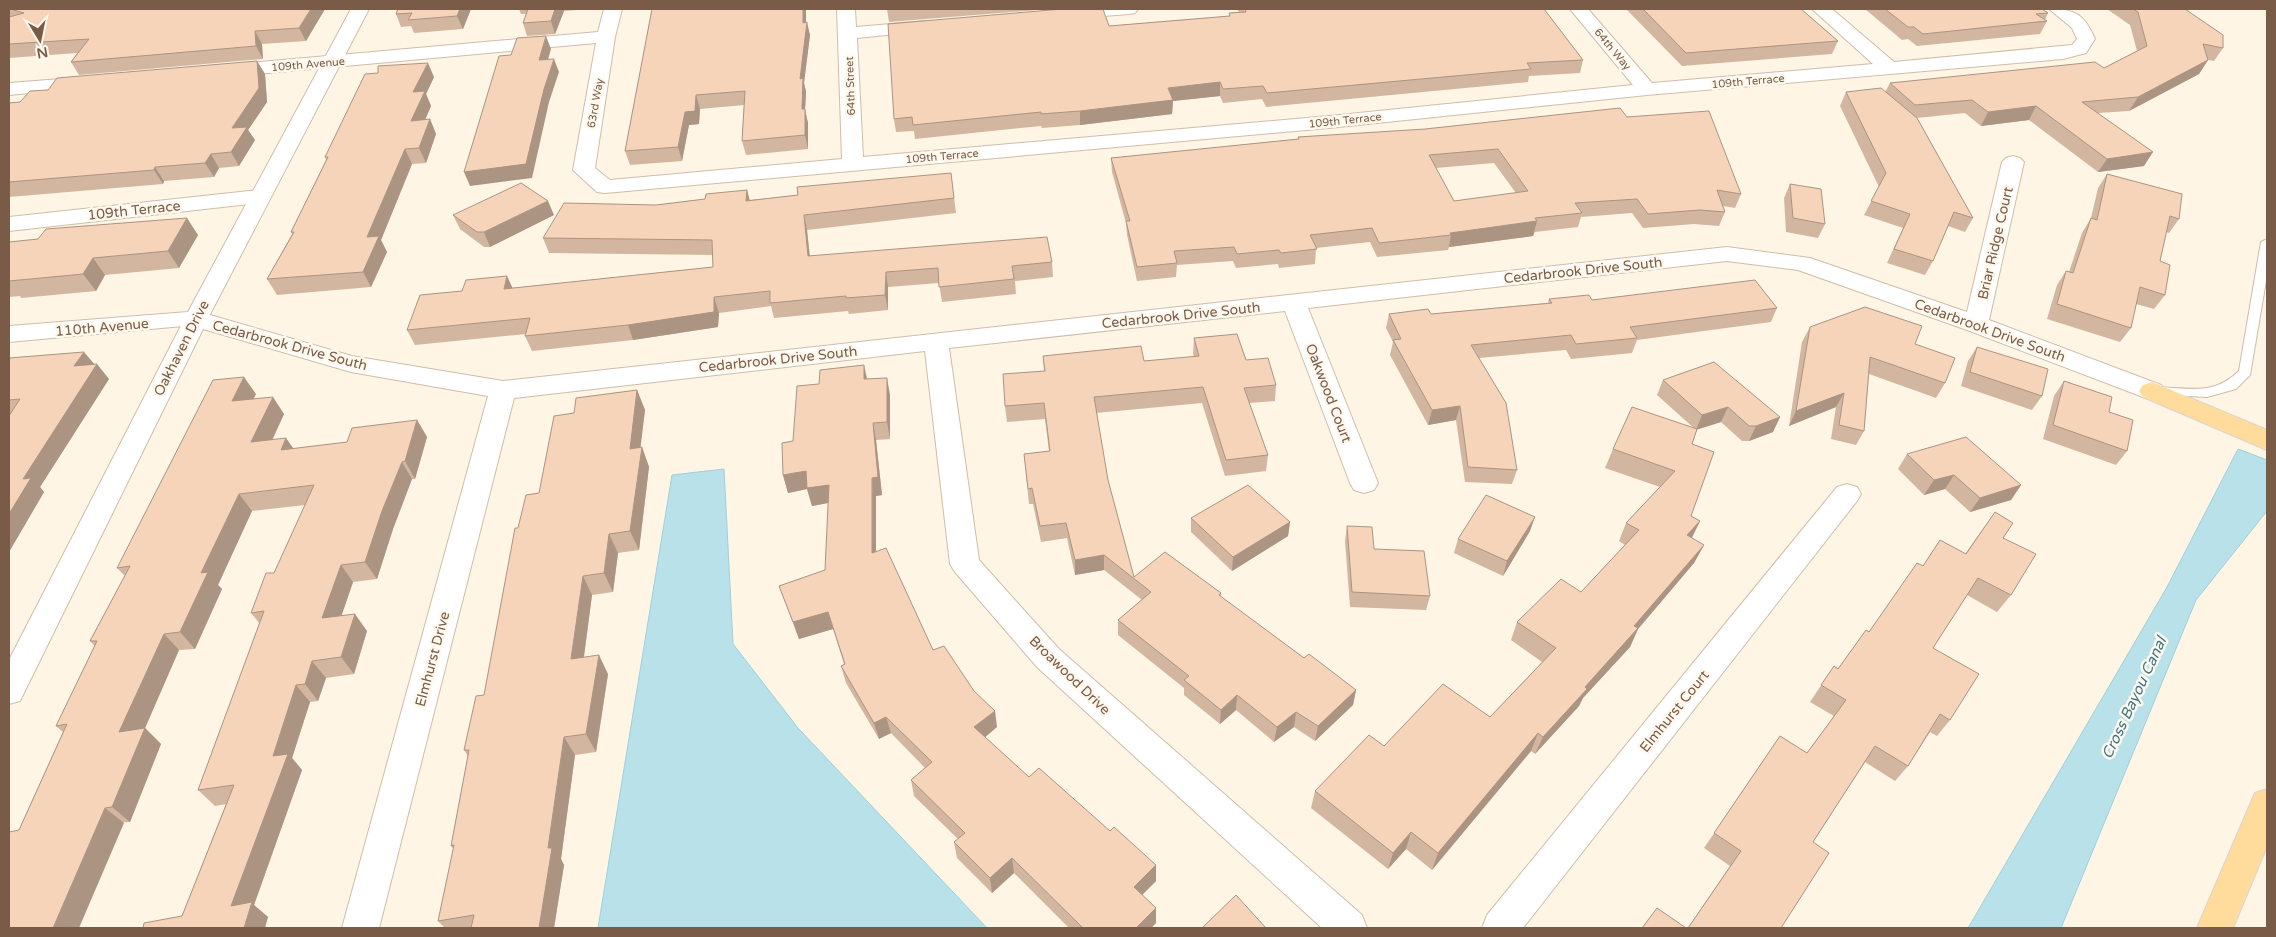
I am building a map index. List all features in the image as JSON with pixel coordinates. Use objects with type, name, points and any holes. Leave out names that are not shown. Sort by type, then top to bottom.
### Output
[{"type":"main road","points":[[2152,391],[2267,440]]},
{"type":"main road","points":[[2215,928],[2267,804]]},
{"type":"street","name":"Oakhaven Drive","points":[[9,691],[196,319],[360,9]]},
{"type":"street","name":"63rd Way","points":[[605,187],[584,170],[606,37],[613,9]]},
{"type":"street","name":"64th Street","points":[[846,9],[853,164]]},
{"type":"street","points":[[1046,16],[1129,9]]},
{"type":"street","name":"64th Way","points":[[1579,9],[1647,89]]},
{"type":"street","points":[[1821,9],[1891,69]]},
{"type":"street","name":"109th Terrace","points":[[605,187],[1329,122],[1647,89],[2064,53],[2080,48],[2084,45],[2086,39],[2080,25],[2058,9]]},
{"type":"street","points":[[848,33],[947,24]]},
{"type":"street","name":"109th Avenue","points":[[205,73],[606,37]]},
{"type":"street","points":[[9,89],[107,81]]},
{"type":"street","name":"Briar Ridge Court","points":[[1976,324],[2013,162]]},
{"type":"street","name":"109th Terrace","points":[[9,224],[259,197]]},
{"type":"street","name":"Cedarbrook Drive South","points":[[196,319],[351,364],[503,390],[1727,254],[1802,263],[1976,324],[2152,391]]},
{"type":"street","name":"Oakwood Court","points":[[1294,302],[1364,483]]},
{"type":"street","name":"110th Avenue","points":[[9,334],[196,319]]},
{"type":"street","name":"Broawood Drive","points":[[936,342],[965,564],[1048,658],[1349,928]]},
{"type":"street","name":"Elmhurst Drive","points":[[361,928],[503,390]]},
{"type":"street","name":"Elmhurst Court","points":[[1500,928],[1847,494]]},
{"type":"lane","points":[[2152,391],[2207,393],[2231,386],[2245,372],[2267,242]]},
{"type":"water","name":"Cross Bayou Canal","points":[[2238,449],[2267,460],[2267,511],[2196,600],[2061,928],[1968,928],[2167,587]]},
{"type":"water","points":[[724,469],[733,644],[798,728],[987,928],[598,928],[672,475]]},
{"type":"building","points":[[10,9],[311,9],[299,28],[255,31],[256,46],[71,62],[89,39],[9,44],[9,17],[24,13]]},
{"type":"building","points":[[398,9],[460,9],[457,16],[408,20],[412,13],[396,14]]},
{"type":"building","points":[[528,9],[555,9],[551,21],[523,23]]},
{"type":"building","points":[[652,9],[803,9],[803,23],[807,22],[800,79],[803,78],[802,109],[805,109],[805,135],[742,141],[745,91],[696,95],[695,111],[685,112],[678,147],[625,151]]},
{"type":"building","points":[[1062,9],[1103,9],[1109,26],[1230,16],[1229,13],[1246,12],[1245,9],[1544,9],[1583,60],[1527,63],[1531,69],[1267,93],[1263,86],[1223,89],[1220,82],[1168,88],[1173,100],[1080,111],[1041,114],[1041,112],[913,125],[912,117],[894,119],[888,24]]},
{"type":"building","points":[[1643,9],[1801,9],[1838,41],[1686,53]]},
{"type":"building","points":[[1885,9],[2042,9],[2048,13],[2036,14],[2047,21],[1923,34],[1914,27],[1908,27]]},
{"type":"building","points":[[2133,9],[2185,9],[2223,35],[2223,48],[2203,44],[2208,60],[2138,97],[2082,102],[2153,152],[2107,159],[2036,106],[1988,112],[1972,100],[1915,105],[1890,83],[2095,62],[2104,68],[2147,46],[2138,12]]},
{"type":"building","points":[[546,36],[539,60],[554,59],[544,89],[526,164],[464,172],[499,56],[511,55],[517,38]]},
{"type":"building","points":[[257,61],[259,88],[232,128],[247,127],[231,152],[211,154],[205,163],[155,167],[154,170],[9,182],[9,103],[20,102],[30,91],[48,90],[57,78]]},
{"type":"building","points":[[428,63],[413,92],[425,91],[411,121],[430,119],[419,148],[405,149],[367,237],[379,236],[363,272],[267,279],[294,232],[291,232],[328,157],[325,157],[365,74],[378,73],[378,66]]},
{"type":"building","points":[[1881,88],[1917,118],[1973,218],[1954,212],[1933,261],[1894,249],[1910,214],[1871,201],[1886,173],[1846,92]]},
{"type":"building","points":[[1620,108],[1627,117],[1709,111],[1741,194],[1717,190],[1725,212],[1700,210],[1648,214],[1637,199],[1575,203],[1582,213],[1535,218],[1537,221],[1450,233],[1451,235],[1379,243],[1372,228],[1310,235],[1317,249],[1281,253],[1279,250],[1237,254],[1234,247],[1174,251],[1177,263],[1137,267],[1126,221],[1130,221],[1111,158],[1299,139],[1298,137],[1425,129]],"holes":[[[1498,149],[1528,191],[1454,201],[1429,155]]]},
{"type":"building","points":[[951,173],[954,198],[804,215],[808,256],[1047,237],[1052,262],[1012,266],[1014,279],[939,287],[938,268],[886,272],[885,295],[846,298],[846,296],[770,303],[770,291],[714,297],[714,312],[628,325],[525,336],[530,318],[407,330],[420,295],[462,291],[466,280],[507,276],[504,289],[713,267],[712,240],[543,238],[564,203],[656,205],[705,199],[706,194],[747,190],[746,201],[798,195],[797,187]]},
{"type":"building","points":[[2107,174],[2182,194],[2179,219],[2170,216],[2160,261],[2170,265],[2165,295],[2140,287],[2131,328],[2057,304],[2066,271],[2073,273],[2091,218],[2097,220]]},
{"type":"building","points":[[521,183],[548,201],[484,232],[477,232],[453,215]]},
{"type":"building","points":[[1790,184],[1821,189],[1825,224],[1793,218]]},
{"type":"building","points":[[187,218],[168,251],[93,258],[83,274],[9,281],[9,242],[38,239],[46,229]]},
{"type":"building","points":[[1755,280],[1777,308],[1630,327],[1637,338],[1576,344],[1571,335],[1471,345],[1506,403],[1517,470],[1468,467],[1460,406],[1432,410],[1393,340],[1401,339],[1389,314],[1428,309],[1431,314],[1552,303],[1549,299],[1589,295],[1592,300]]},
{"type":"building","points":[[1865,307],[1922,326],[1915,344],[1955,358],[1945,383],[1870,357],[1864,431],[1839,425],[1844,393],[1796,411],[1810,327]]},
{"type":"building","points":[[1237,334],[1246,360],[1268,358],[1276,385],[1244,388],[1268,455],[1226,460],[1203,387],[1094,397],[1108,480],[1134,577],[1165,552],[1304,658],[1309,654],[1356,690],[1318,726],[1296,712],[1277,727],[1237,695],[1221,710],[1184,680],[1189,676],[1118,620],[1151,592],[1104,555],[1075,560],[1066,523],[1040,526],[1032,488],[1028,489],[1024,454],[1050,451],[1044,403],[1005,406],[1003,374],[1045,371],[1043,356],[1141,346],[1144,361],[1199,356],[1194,338]]},
{"type":"building","points":[[1977,347],[2048,369],[2042,396],[1970,372]]},
{"type":"building","points":[[84,352],[74,366],[97,364],[23,479],[31,478],[9,514],[9,416],[20,399],[9,400],[9,358]]},
{"type":"building","points":[[1714,362],[1780,417],[1756,426],[1749,426],[1728,407],[1702,415],[1663,380]]},
{"type":"building","points":[[864,365],[864,379],[887,378],[887,422],[873,423],[878,477],[872,478],[872,553],[886,548],[933,650],[944,646],[974,691],[995,711],[974,727],[1029,777],[1039,768],[1110,831],[1114,827],[1156,865],[1134,887],[1156,908],[1136,928],[1083,928],[1012,858],[990,878],[954,842],[965,833],[911,780],[932,762],[886,717],[874,723],[841,666],[845,664],[828,612],[793,622],[779,586],[825,570],[829,485],[807,488],[806,471],[783,475],[782,443],[793,441],[797,386],[819,384],[820,370]]},
{"type":"building","points":[[244,377],[232,401],[273,397],[251,442],[286,438],[281,450],[347,442],[352,428],[417,420],[405,461],[402,462],[382,511],[365,562],[341,565],[322,618],[355,614],[341,657],[312,661],[305,684],[296,685],[273,756],[288,754],[231,906],[252,902],[244,928],[143,928],[144,923],[182,916],[234,785],[198,790],[264,611],[251,613],[266,573],[274,573],[314,485],[239,494],[201,573],[208,572],[180,632],[164,634],[119,732],[145,728],[112,807],[105,808],[53,928],[9,928],[9,832],[19,830],[67,724],[56,726],[97,641],[90,641],[130,566],[117,568],[213,380]]},
{"type":"building","points":[[2064,381],[2112,397],[2109,412],[2133,420],[2127,451],[2053,425]]},
{"type":"building","points":[[637,390],[630,449],[642,447],[630,531],[609,534],[604,573],[583,576],[571,659],[599,655],[586,734],[564,737],[548,848],[552,848],[539,928],[471,928],[474,915],[438,921],[454,845],[451,846],[469,750],[464,750],[476,696],[484,695],[515,528],[518,528],[526,495],[539,493],[554,416],[574,413],[576,398]]},
{"type":"building","points":[[1632,407],[1697,429],[1692,444],[1714,452],[1691,516],[1700,521],[1687,535],[1704,545],[1634,626],[1638,628],[1585,687],[1587,689],[1543,737],[1538,733],[1438,853],[1411,832],[1393,853],[1315,791],[1369,735],[1384,746],[1443,684],[1490,717],[1556,648],[1517,622],[1561,579],[1581,592],[1639,530],[1626,523],[1675,471],[1613,449]]},
{"type":"building","points":[[1966,437],[2021,485],[1980,498],[1954,475],[1934,480],[1907,454]]},
{"type":"building","points":[[1248,485],[1290,522],[1233,557],[1191,518]]},
{"type":"building","points":[[1486,495],[1535,517],[1507,561],[1458,539]]},
{"type":"building","points":[[1995,512],[2013,523],[2003,538],[2036,554],[2011,595],[1978,578],[1933,648],[1979,674],[1950,720],[1940,714],[1908,766],[1875,746],[1813,842],[1829,853],[1781,928],[1688,928],[1741,851],[1714,833],[1780,736],[1807,753],[1846,700],[1821,685],[1834,666],[1838,669],[1866,630],[1869,632],[1917,563],[1923,566],[1940,540],[1966,554]]},
{"type":"building","points":[[1347,526],[1372,527],[1374,549],[1424,551],[1430,596],[1352,592]]},
{"type":"building","points":[[1236,895],[1266,928],[1202,928]]},
{"type":"building","points":[[1657,908],[1686,928],[1642,928]]}]
